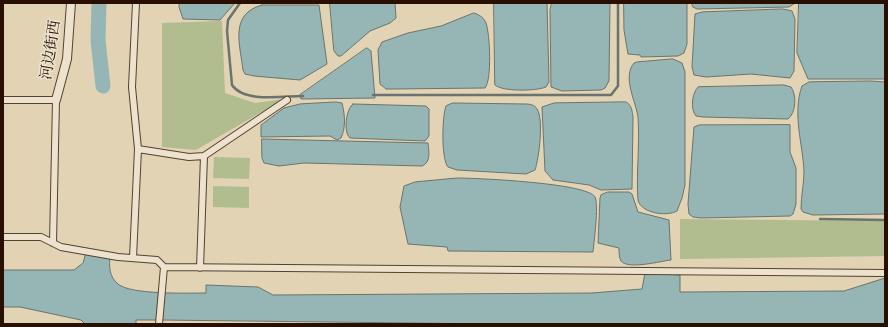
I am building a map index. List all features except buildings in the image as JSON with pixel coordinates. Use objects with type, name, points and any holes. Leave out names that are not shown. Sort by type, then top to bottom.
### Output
[{"type":"street","name":"河边街西","points":[[56,100],[67,60],[71,3]]},
{"type":"street","points":[[133,258],[138,149],[132,87],[136,3]]},
{"type":"street","points":[[3,100],[56,100],[53,243]]},
{"type":"street","points":[[138,149],[189,157],[204,156],[287,100]]},
{"type":"street","points":[[200,268],[204,156]]},
{"type":"street","points":[[3,237],[41,237],[61,247],[133,258],[157,260],[164,267],[885,273]]},
{"type":"street","points":[[159,324],[164,267]]},
{"type":"green space","points":[[222,21],[225,93],[255,103],[284,99],[196,150],[162,147],[162,23]]},
{"type":"green space","points":[[214,157],[250,158],[249,179],[213,178]]},
{"type":"green space","points":[[213,186],[249,187],[249,208],[213,207]]},
{"type":"green space","points":[[680,219],[885,221],[885,256],[680,259]]},
{"type":"water","points":[[180,3],[235,3],[220,20],[183,19],[179,7]]},
{"type":"water","points":[[330,3],[395,3],[396,18],[390,23],[370,31],[341,56],[338,56],[334,51]]},
{"type":"water","points":[[494,3],[547,3],[549,82],[546,87],[512,90],[495,85]]},
{"type":"water","points":[[552,3],[610,3],[609,81],[605,88],[601,90],[562,91],[551,87],[550,10]]},
{"type":"water","points":[[624,3],[687,3],[687,44],[684,53],[678,56],[641,57],[640,55],[628,54],[624,30]]},
{"type":"water","points":[[692,3],[795,3],[789,7],[697,9],[693,7]]},
{"type":"water","points":[[799,3],[885,3],[885,79],[808,79],[797,53]]},
{"type":"water","points":[[262,5],[319,5],[327,64],[300,80],[245,74],[243,70],[239,31],[245,15],[252,9]]},
{"type":"water","points":[[783,9],[792,11],[795,19],[794,71],[790,78],[751,74],[706,77],[694,75],[692,67],[695,14],[702,12]]},
{"type":"water","points":[[474,13],[483,18],[487,29],[489,46],[489,76],[485,88],[386,89],[380,84],[378,50],[382,42],[408,33],[441,26]]},
{"type":"water","points":[[367,48],[371,51],[375,98],[301,99],[300,95]]},
{"type":"water","points":[[673,59],[682,63],[685,72],[685,185],[677,211],[661,214],[654,213],[644,208],[638,200],[638,117],[629,82],[629,75],[634,63]]},
{"type":"water","points":[[809,82],[885,82],[885,214],[813,215],[803,212],[801,209],[801,199],[804,172],[798,118],[799,97],[802,86]]},
{"type":"water","points":[[784,85],[791,87],[795,99],[793,113],[788,119],[703,117],[696,116],[694,113],[692,105],[693,97],[698,87]]},
{"type":"water","points":[[626,102],[631,106],[633,117],[632,189],[601,190],[589,185],[553,180],[545,171],[542,107],[554,103]]},
{"type":"water","points":[[342,103],[344,112],[344,130],[341,138],[337,140],[330,136],[261,137],[261,125],[284,108],[300,104]]},
{"type":"water","points":[[453,103],[528,104],[535,107],[539,114],[540,130],[538,157],[535,170],[526,174],[457,170],[448,167],[444,156],[443,147],[444,119],[446,106]]},
{"type":"water","points":[[353,104],[426,106],[429,109],[429,136],[425,141],[350,138],[347,131],[346,121],[347,115]]},
{"type":"water","points":[[699,125],[790,125],[790,152],[796,168],[796,204],[793,214],[790,216],[701,218],[693,217],[689,214],[688,204],[694,127]]},
{"type":"water","points":[[262,139],[428,143],[429,156],[427,162],[422,166],[304,163],[279,166],[264,163],[262,158]]},
{"type":"water","points":[[457,178],[530,182],[573,188],[588,192],[595,197],[596,201],[593,252],[448,251],[447,247],[408,244],[400,207],[404,186],[415,182]]},
{"type":"water","points":[[608,192],[629,192],[632,194],[638,212],[669,220],[671,260],[637,265],[625,264],[620,260],[619,248],[598,243],[600,198],[601,195]]},
{"type":"water","points":[[86,253],[110,256],[111,275],[118,284],[125,288],[147,292],[173,293],[206,293],[206,285],[258,287],[273,295],[592,293],[642,289],[645,273],[680,275],[680,292],[844,291],[885,278],[885,324],[494,324],[136,320],[136,324],[85,324],[81,320],[20,307],[3,307],[3,270],[74,270],[83,263]]},
{"type":"waterway","points":[[99,3],[98,40],[103,86]]},
{"type":"waterway","points":[[240,3],[228,20],[227,31],[232,85],[238,91],[254,96],[303,96]]},
{"type":"waterway","points":[[373,95],[611,95],[618,86],[618,3]]},
{"type":"waterway","points":[[820,219],[885,220]]}]
